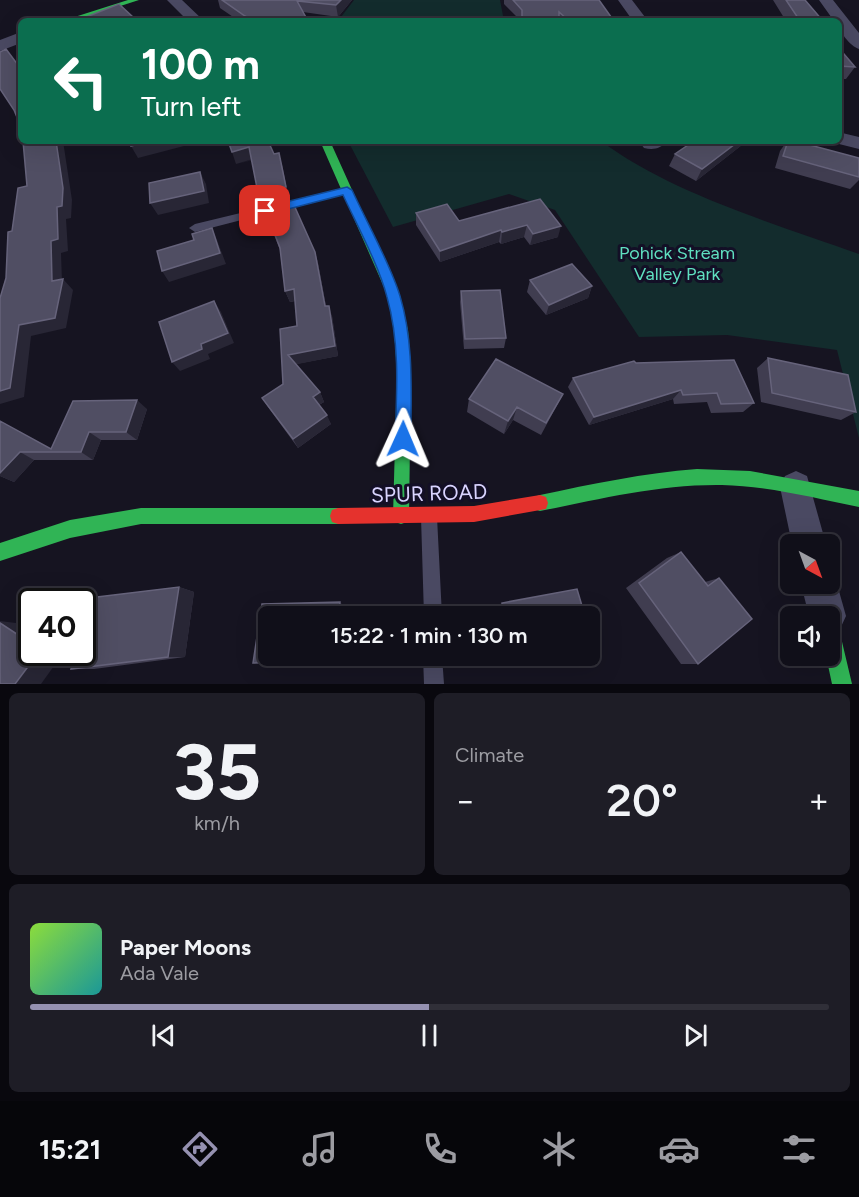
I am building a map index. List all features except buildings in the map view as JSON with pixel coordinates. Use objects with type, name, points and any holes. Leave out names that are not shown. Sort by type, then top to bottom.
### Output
[{"type":"street","points":[[76,18],[135,0]]},
{"type":"street","points":[[174,0],[194,18]]},
{"type":"street","points":[[625,0],[638,18]]},
{"type":"street","points":[[826,0],[840,18]]},
{"type":"street","points":[[842,21],[859,44]]},
{"type":"street","points":[[0,45],[18,38]]},
{"type":"street","points":[[842,139],[859,143]]},
{"type":"street","points":[[326,144],[393,294],[401,330],[404,371],[401,516]]},
{"type":"street","name":"SPUR ROAD","points":[[0,552],[70,529],[141,516],[401,516],[506,510],[627,485],[694,478],[749,479],[859,499]]},
{"type":"street","points":[[796,487],[807,534]]},
{"type":"street","points":[[838,666],[842,684]]},
{"type":"lane","points":[[195,228],[347,190]]},
{"type":"lane","points":[[429,515],[433,606]]},
{"type":"lane","points":[[433,666],[434,684]]},
{"type":"green space","points":[[354,0],[500,0],[503,18],[340,18]]},
{"type":"green space","name":"Pohick Stream Valley Park","points":[[350,144],[605,144],[629,160],[692,192],[859,254],[859,438],[837,350],[727,335],[639,337],[555,210],[509,194],[393,227]]},
{"type":"traffic: fast","points":[[76,18],[135,0]]},
{"type":"traffic: fast","points":[[326,144],[393,294],[401,330],[404,371],[401,516]]},
{"type":"traffic: fast","points":[[540,503],[644,483],[697,477],[750,479],[859,499]]},
{"type":"traffic: fast","points":[[0,552],[70,529],[141,516],[338,516]]},
{"type":"traffic: fast","points":[[838,666],[842,684]]},
{"type":"traffic: jam","points":[[338,516],[474,514],[540,503]]},
{"type":"route","points":[[265,211],[347,190],[393,294],[401,330],[404,371],[403,439]]}]
